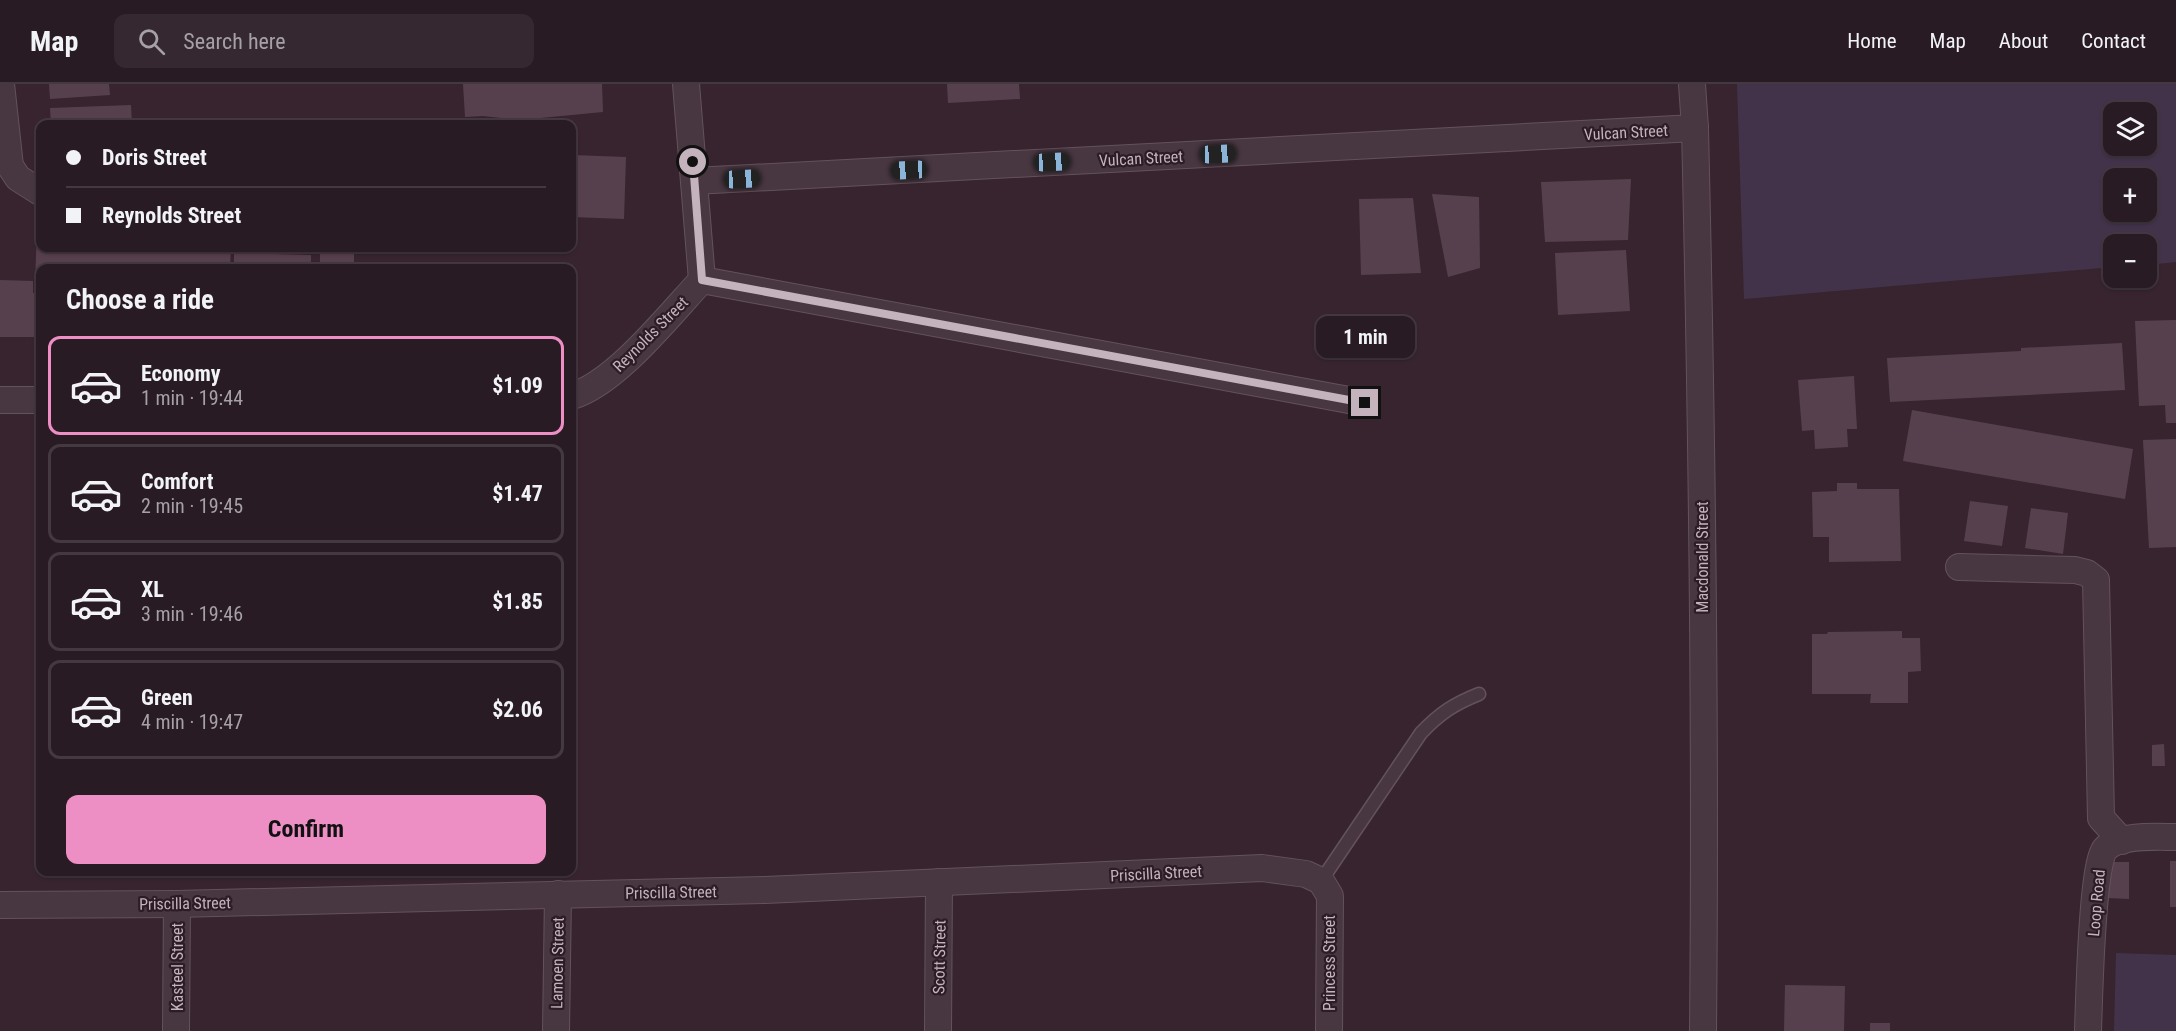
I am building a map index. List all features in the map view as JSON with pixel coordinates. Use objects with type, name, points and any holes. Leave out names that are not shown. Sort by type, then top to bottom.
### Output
[{"type":"street","points":[[1,84],[3,133],[10,166],[18,178],[36,189]]},
{"type":"street","points":[[686,84],[702,280],[1365,403]]},
{"type":"street","name":"Macdonald Street","points":[[1692,84],[1701,411],[1706,803],[1703,1031]]},
{"type":"street","name":"Vulcan Street","points":[[694,181],[1695,128]]},
{"type":"street","name":"Reynolds Street","points":[[576,394],[620,368],[702,280]]},
{"type":"street","points":[[0,400],[36,400]]},
{"type":"street","points":[[1959,567],[2075,570],[2086,573],[2096,580],[2101,818],[2122,841],[2140,837],[2176,837]]},
{"type":"street","name":"Loop Road","points":[[2088,1031],[2096,884],[2101,855],[2107,847],[2122,841]]},
{"type":"street","name":"Priscilla Street","points":[[0,904],[177,903],[765,890],[1262,868],[1306,874],[1326,888]]},
{"type":"street","name":"Scott Street","points":[[938,1031],[939,882]]},
{"type":"street","name":"Princess Street","points":[[1326,888],[1329,1031]]},
{"type":"street","name":"Lamoen Street","points":[[556,1031],[558,894]]},
{"type":"street","name":"Kasteel Street","points":[[176,1031],[177,903]]},
{"type":"lane","points":[[1326,888],[1421,733],[1447,709],[1479,694]]},
{"type":"shaded area","points":[[1737,84],[2176,84],[2176,262],[2157,264],[2157,234],[2103,234],[2103,268],[1744,299]]},
{"type":"shaded area","points":[[2116,953],[2176,955],[2176,1031],[2114,1031]]},
{"type":"building","points":[[49,84],[109,84],[110,95],[50,99]]},
{"type":"building","points":[[463,84],[602,84],[603,112],[520,120],[483,116],[465,117]]},
{"type":"building","points":[[947,84],[1019,84],[1020,99],[948,103]]},
{"type":"building","points":[[131,105],[132,120],[51,120],[50,108]]},
{"type":"building","points":[[576,155],[626,157],[624,219],[576,217]]},
{"type":"building","points":[[1631,179],[1628,240],[1545,242],[1541,182]]},
{"type":"building","points":[[1432,194],[1479,197],[1480,268],[1448,277]]},
{"type":"building","points":[[1413,198],[1421,273],[1361,275],[1359,199]]},
{"type":"building","points":[[1626,250],[1630,311],[1558,315],[1555,253]]},
{"type":"building","points":[[36,252],[231,252],[230,264],[36,264],[35,284]]},
{"type":"building","points":[[320,252],[354,252],[354,264],[320,264]]},
{"type":"building","points":[[234,253],[311,255],[311,264],[234,264]]},
{"type":"building","points":[[0,280],[33,281],[33,293],[36,293],[36,337],[0,337]]},
{"type":"building","points":[[2176,320],[2176,423],[2166,423],[2165,405],[2139,406],[2135,321]]},
{"type":"building","points":[[2122,343],[2125,390],[1890,402],[1887,358]]},
{"type":"building","points":[[1854,376],[1857,429],[1847,429],[1848,447],[1815,449],[1814,430],[1802,431],[1798,380]]},
{"type":"building","points":[[1912,410],[2133,449],[2125,499],[1903,461]]},
{"type":"building","points":[[2176,439],[2176,547],[2149,548],[2143,440]]},
{"type":"building","points":[[1837,483],[1857,483],[1857,489],[1899,489],[1901,561],[1829,562],[1829,537],[1813,537],[1812,492],[1837,491]]},
{"type":"building","points":[[1970,501],[2008,506],[2002,546],[1964,541]]},
{"type":"building","points":[[2031,508],[2068,513],[2063,554],[2025,548]]},
{"type":"building","points":[[1902,631],[1902,638],[1920,638],[1921,671],[1908,672],[1908,703],[1870,703],[1871,694],[1812,694],[1812,634]]},
{"type":"building","points":[[2164,744],[2165,766],[2152,766],[2152,745]]},
{"type":"building","points":[[2170,861],[2176,861],[2176,907],[2170,907]]},
{"type":"building","points":[[2107,862],[2129,862],[2129,899],[2107,898]]},
{"type":"building","points":[[1785,985],[1845,986],[1844,1031],[1784,1031]]},
{"type":"building","points":[[1870,1023],[1890,1023],[1890,1031],[1870,1031]]},
{"type":"route","points":[[693,162],[702,280],[1365,403]]}]
